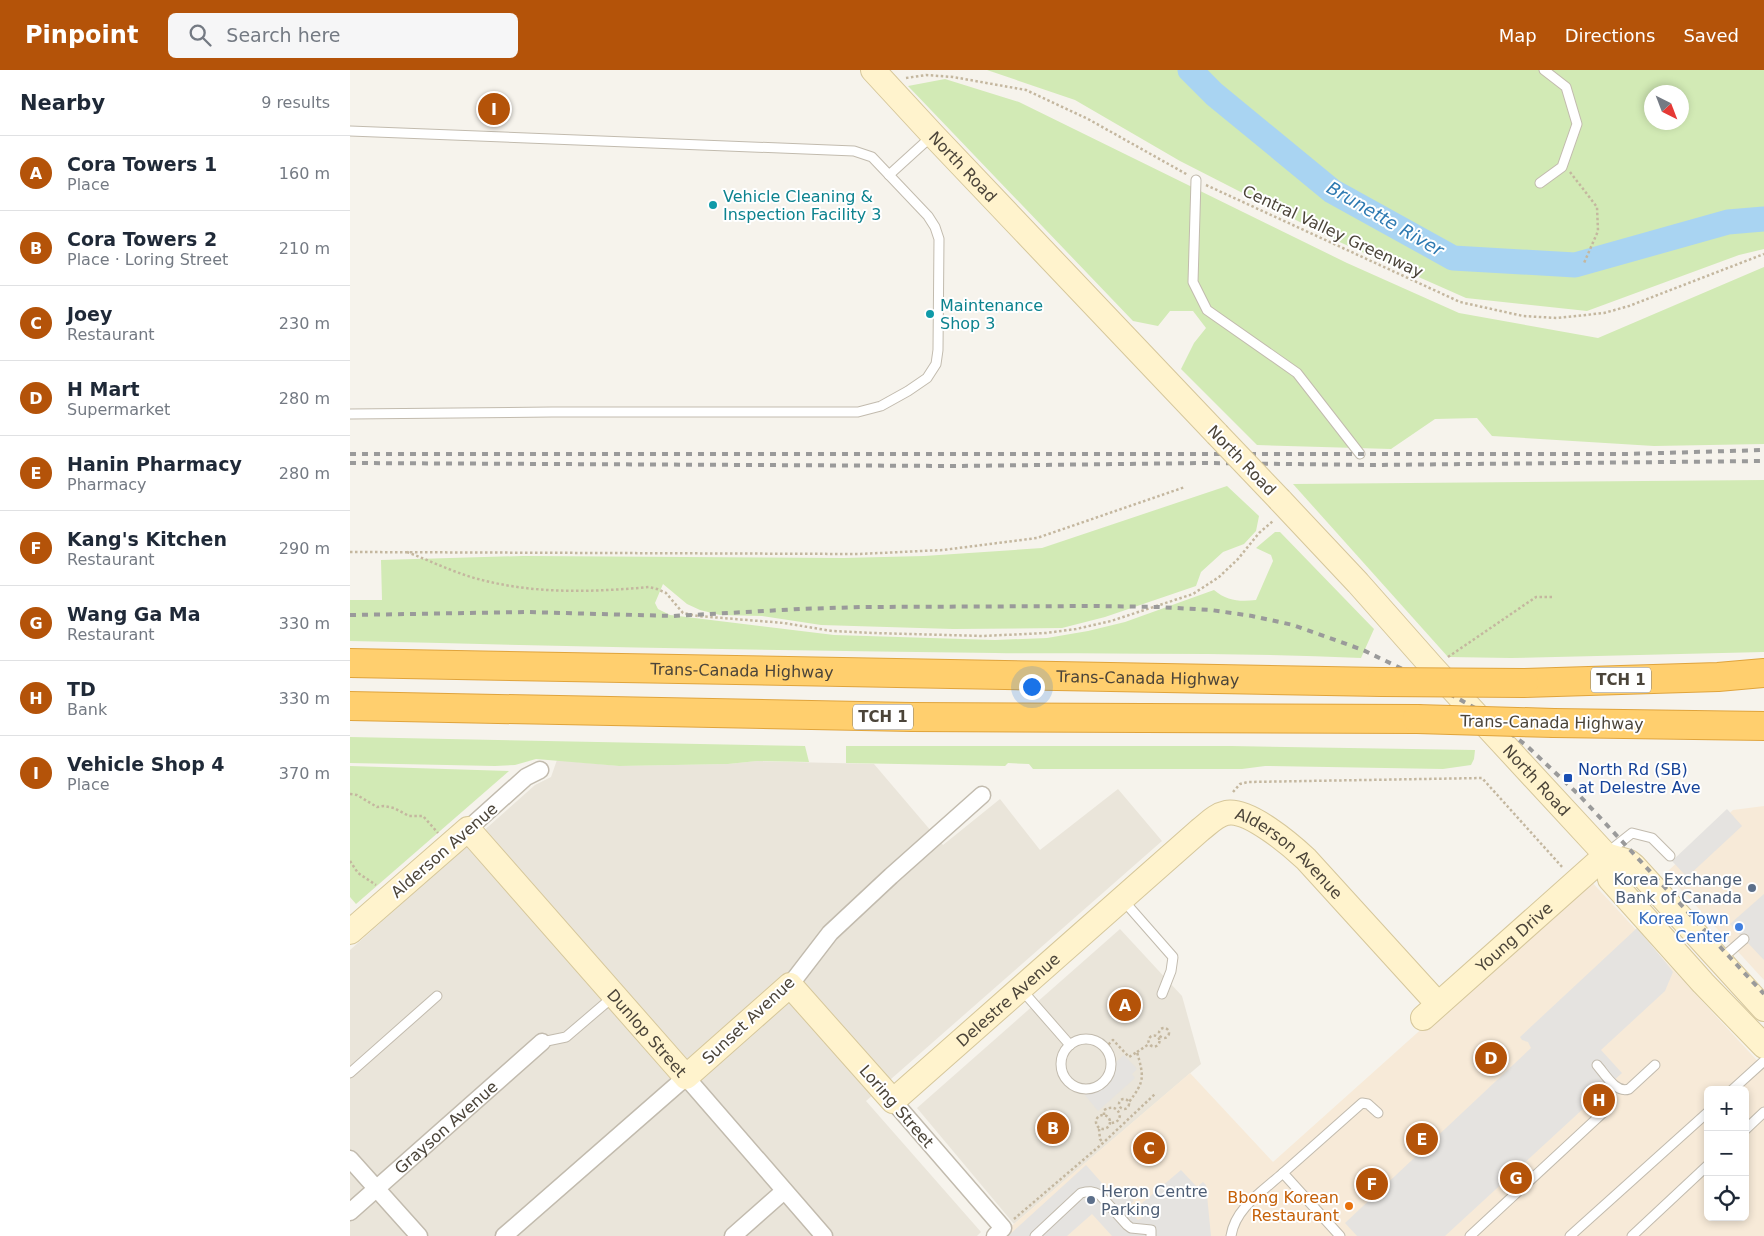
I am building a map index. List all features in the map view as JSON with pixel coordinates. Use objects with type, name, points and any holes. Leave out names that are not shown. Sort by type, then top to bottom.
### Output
[{"type":"highway","name":"Trans-Canada Highway","points":[[350,663],[1524,684],[1718,677],[1764,673]]},
{"type":"highway","points":[[1718,677],[1764,682]]},
{"type":"highway","name":"Trans-Canada Highway","points":[[350,706],[911,717],[1416,720],[1764,726]]},
{"type":"highway","points":[[1711,725],[1764,714]]},
{"type":"street","name":"North Road","points":[[873,70],[1358,583],[1434,669],[1606,855],[1629,862],[1634,866],[1698,937],[1705,973]]},
{"type":"street","name":"Alderson Avenue","points":[[350,932],[526,777],[540,770]]},
{"type":"street","name":"Sunset Avenue","points":[[504,1236],[790,985],[830,933],[982,794]]},
{"type":"street","name":"Alderson Avenue","points":[[1123,900],[1214,819],[1227,812],[1239,814],[1257,822],[1274,833],[1306,859],[1430,1011]]},
{"type":"street","name":"Dunlop Street","points":[[468,829],[824,1236]]},
{"type":"street","name":"North Road","points":[[1606,855],[1610,879],[1705,973],[1764,1046]]},
{"type":"street","name":"Young Drive","points":[[1430,1011],[1606,855]]},
{"type":"street","name":"Delestre Avenue","points":[[893,1101],[1123,900]]},
{"type":"street","name":"North Road","points":[[1705,973],[1745,988],[1764,1009]]},
{"type":"street","name":"Loring Street","points":[[790,985],[893,1101],[1003,1233]]},
{"type":"street","name":"Grayson Avenue","points":[[350,1212],[542,1042]]},
{"type":"street","points":[[350,1159],[419,1236]]},
{"type":"street","points":[[733,1236],[784,1191]]},
{"type":"lane","points":[[1540,183],[1562,167],[1577,124],[1566,87],[1544,70]]},
{"type":"lane","points":[[350,131],[854,151],[872,157],[928,216],[939,240],[938,350],[936,364],[928,378],[881,406],[858,412],[350,414]]},
{"type":"lane","points":[[889,175],[933,135]]},
{"type":"lane","points":[[1196,180],[1193,282],[1207,310],[1297,373],[1360,454]]},
{"type":"lane","points":[[1606,855],[1632,833],[1652,838],[1670,856]]},
{"type":"lane","points":[[1123,900],[1172,955],[1173,964],[1162,994]]},
{"type":"lane","points":[[1705,973],[1744,939]]},
{"type":"lane","points":[[1021,989],[1070,1045]]},
{"type":"lane","points":[[350,1072],[437,996]]},
{"type":"lane","points":[[542,1042],[566,1037],[614,996]]},
{"type":"lane","points":[[1086,1039],[1094,1040],[1105,1048],[1110,1059],[1111,1068],[1108,1076],[1102,1083],[1088,1090],[1072,1086],[1066,1081],[1060,1066],[1061,1058],[1070,1045],[1077,1040],[1086,1039]]},
{"type":"lane","points":[[1736,1086],[1764,1061]]},
{"type":"lane","points":[[1597,1066],[1617,1088],[1625,1090],[1629,1089],[1655,1065]]},
{"type":"lane","points":[[1231,1236],[1233,1225],[1245,1206],[1362,1103],[1368,1104],[1378,1113]]},
{"type":"lane","points":[[1470,1236],[1607,1109]]},
{"type":"lane","points":[[1749,1126],[1764,1112]]},
{"type":"lane","points":[[1570,1236],[1704,1116]]},
{"type":"lane","points":[[1632,1236],[1704,1169]]},
{"type":"lane","points":[[1283,1173],[1340,1236]]},
{"type":"lane","points":[[1035,1236],[1087,1191],[1100,1195],[1131,1228],[1151,1230],[1151,1236]]},
{"type":"path","name":"Central Valley Greenway","points":[[905,78],[926,75],[953,77],[1026,90],[1088,119],[1196,180],[1460,302],[1523,316],[1557,318],[1604,313],[1629,306],[1764,254]]},
{"type":"path","points":[[1564,163],[1597,207],[1598,231],[1584,263]]},
{"type":"path","points":[[350,552],[859,554],[943,550],[1037,538],[1185,487]]},
{"type":"path","points":[[407,552],[484,581],[518,587],[589,592],[649,587],[666,593],[683,613],[698,616],[784,623],[832,631],[983,636],[1046,633],[1076,629],[1149,609],[1193,594],[1219,577],[1238,559],[1259,533]]},
{"type":"path","points":[[1434,669],[1455,651],[1536,597],[1552,597]]},
{"type":"path","points":[[1233,792],[1240,784],[1248,782],[1482,778],[1564,868]]},
{"type":"path","points":[[350,794],[357,795],[377,807],[394,808],[408,816],[423,816],[449,846]]},
{"type":"path","points":[[350,861],[358,874],[377,885],[389,898]]},
{"type":"path","points":[[1149,1044],[1150,1036],[1154,1035],[1159,1037],[1163,1038],[1167,1037],[1168,1031],[1164,1028],[1161,1029],[1159,1032],[1159,1037],[1158,1045],[1153,1046],[1149,1044]]},
{"type":"path","points":[[1105,1048],[1113,1040],[1129,1057],[1149,1044]]},
{"type":"path","points":[[1128,1108],[1129,1102],[1140,1088],[1143,1073],[1137,1052]]},
{"type":"path","points":[[1003,1233],[1155,1094]]},
{"type":"path","points":[[1110,1123],[1115,1123],[1119,1120],[1119,1104],[1122,1100],[1129,1102]]},
{"type":"path","points":[[1104,1115],[1104,1110],[1109,1108],[1114,1107],[1120,1110],[1128,1108]]},
{"type":"path","points":[[1128,1108],[1134,1113]]},
{"type":"path","points":[[1103,1143],[1100,1139],[1096,1120],[1099,1116],[1104,1115]]},
{"type":"path","points":[[1104,1115],[1108,1117],[1110,1123]]},
{"type":"path","points":[[1099,1128],[1106,1129],[1110,1123]]},
{"type":"shaded area","points":[[557,760],[619,766],[728,764],[757,761],[874,764],[943,845],[1000,799],[1040,850],[1118,789],[1162,841],[866,1101],[981,1232],[977,1236],[350,1236],[350,950],[535,785],[551,777]]},
{"type":"shaded area","name":"Korea Town Center","points":[[1764,806],[1764,980],[1666,873],[1733,810]]},
{"type":"shaded area","points":[[1727,809],[1742,826],[1687,877],[1672,861]]},
{"type":"shaded area","points":[[1589,879],[1764,1068],[1764,1236],[1000,1236],[1190,1073],[1273,1162]]},
{"type":"shaded area","points":[[1764,894],[1764,960],[1730,924]]},
{"type":"shaded area","points":[[1637,928],[1673,972],[1665,991],[1601,1050],[1622,1073],[1445,1236],[1357,1236],[1345,1223],[1531,1048],[1528,1042],[1520,1037]]},
{"type":"shaded area","points":[[1120,929],[1182,996],[1201,1064],[1014,1224],[917,1108]]},
{"type":"shaded area","points":[[1124,1055],[1137,1069],[1132,1074],[1135,1078],[1098,1111],[1080,1089],[1088,1089],[1102,1083],[1108,1076],[1111,1066]]},
{"type":"shaded area","name":"Heron Centre Parking","points":[[1086,1165],[1116,1199],[1125,1191],[1134,1201],[1126,1208],[1138,1220],[1142,1218],[1135,1209],[1181,1170],[1197,1187],[1203,1182],[1206,1185],[1211,1236],[1112,1236],[1092,1214],[1067,1236],[1008,1236]]},
{"type":"green space","points":[[987,70],[1764,70],[1764,249],[1739,255],[1587,311],[1466,298],[1335,240],[1180,161],[1075,100]]},
{"type":"green space","points":[[945,79],[1019,102],[1347,263],[1459,313],[1598,338],[1764,267],[1764,444],[1654,446],[1492,436],[1477,418],[1435,419],[1391,449],[1257,445],[1181,369],[1194,343],[1206,328],[1193,311],[1170,311],[1158,326],[1133,321],[908,86]]},
{"type":"green space","points":[[1764,480],[1764,652],[1511,658],[1448,657],[1293,484]]},
{"type":"green space","points":[[1227,486],[1259,516],[1256,531],[1244,544],[1223,552],[1201,572],[1196,586],[1105,617],[1062,628],[953,629],[821,625],[762,616],[720,615],[700,610],[687,604],[663,584],[655,603],[658,609],[670,615],[834,635],[995,640],[1047,638],[1125,622],[1214,590],[1234,600],[1256,600],[1273,561],[1271,555],[1256,548],[1275,532],[1280,532],[1374,629],[1361,658],[1224,654],[1041,654],[753,650],[350,641],[350,600],[382,600],[381,560],[523,556],[844,558],[924,556],[1042,548]]},
{"type":"green space","points":[[350,737],[805,746],[809,762],[757,761],[728,764],[619,766],[536,759],[515,765],[495,766],[350,763]]},
{"type":"green space","points":[[846,746],[1231,746],[1475,750],[1471,765],[1443,769],[1265,766],[1242,769],[1033,769],[1029,764],[1008,763],[1005,766],[846,763]]},
{"type":"green space","points":[[350,766],[509,771],[356,904],[350,897]]},
{"type":"waterway","name":"Brunette River","points":[[1190,70],[1214,94],[1332,191],[1453,258],[1575,265],[1728,222],[1764,219]]},
{"type":"railway","points":[[350,454],[1626,454],[1764,450]]},
{"type":"railway","points":[[350,463],[956,466],[1204,463],[1374,465],[1764,461]]},
{"type":"railway","points":[[350,615],[527,612],[673,616],[862,607],[1097,606],[1211,610],[1293,625],[1363,650],[1421,678],[1484,713],[1527,746],[1579,795],[1764,994]]},
{"type":"place","name":"Vehicle Shop 4","points":[[494,109]]},
{"type":"place","name":"Vehicle Cleaning & Inspection Facility 3","points":[[713,205]]},
{"type":"place","name":"Maintenance Shop 3","points":[[930,314]]},
{"type":"place","name":"North Rd (SB) at Delestre Ave","points":[[1568,778]]},
{"type":"place","name":"Korea Exchange Bank of Canada","points":[[1752,888]]},
{"type":"place","name":"Korea Town Center","points":[[1739,927]]},
{"type":"place","name":"Cora Towers 1","points":[[1125,1005]]},
{"type":"place","name":"H Mart","points":[[1491,1058]]},
{"type":"place","name":"TD","points":[[1599,1100]]},
{"type":"place","name":"Cora Towers 2","points":[[1053,1128]]},
{"type":"place","name":"Hanin Pharmacy","points":[[1422,1139]]},
{"type":"place","name":"Joey","points":[[1149,1148]]},
{"type":"place","name":"Wang Ga Ma","points":[[1516,1178]]},
{"type":"place","name":"Kang's Kitchen","points":[[1372,1184]]},
{"type":"place","name":"Heron Centre Parking","points":[[1091,1200]]},
{"type":"place","name":"Bbong Korean Restaurant","points":[[1349,1206]]}]
